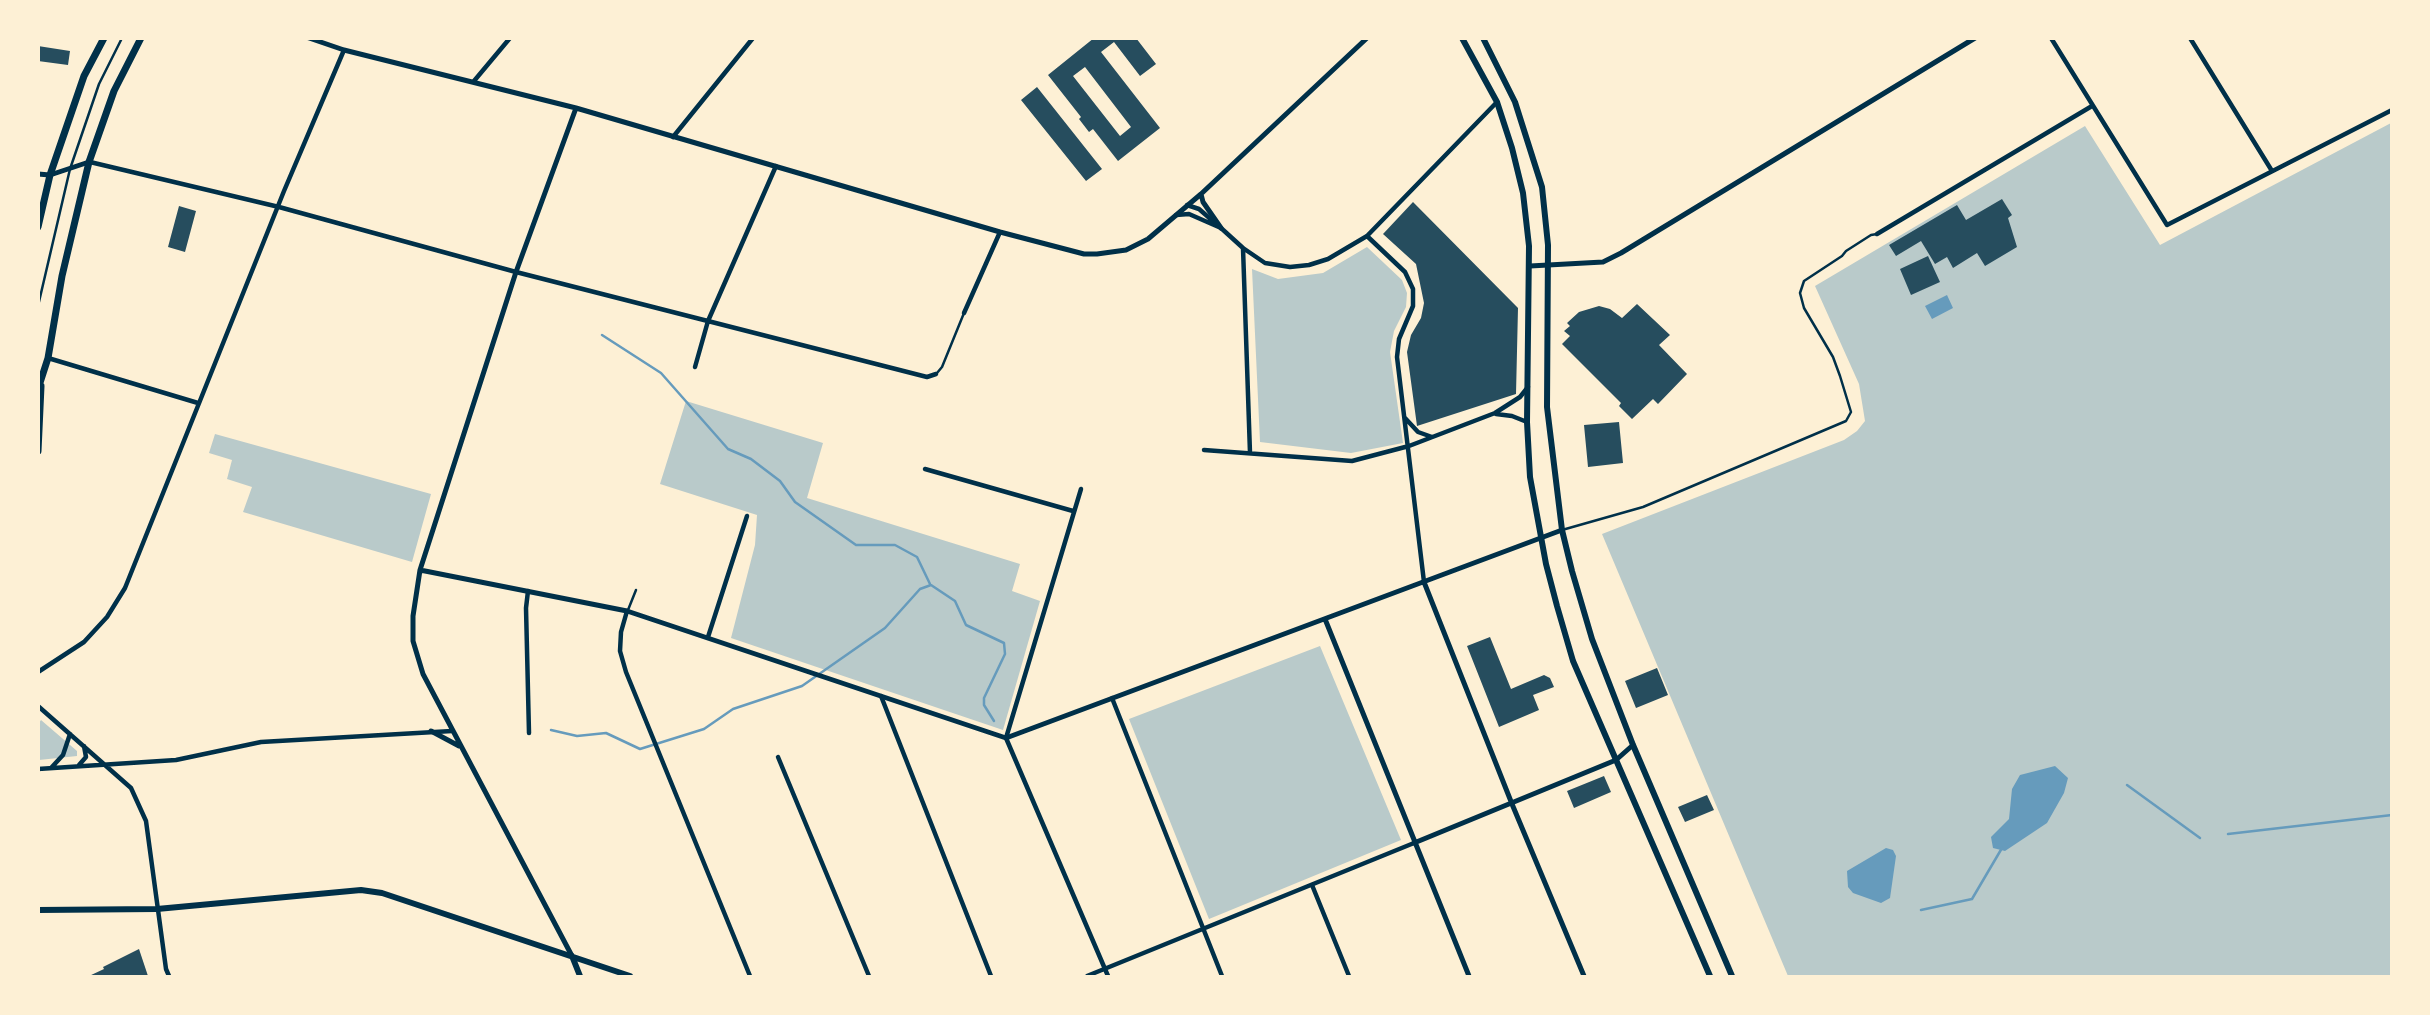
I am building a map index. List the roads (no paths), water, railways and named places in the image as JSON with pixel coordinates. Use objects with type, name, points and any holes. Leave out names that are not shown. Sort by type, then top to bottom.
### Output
[{"type":"main road","points":[[38,451],[40,386],[89,162],[114,91],[141,38]]},
{"type":"main road","points":[[1462,38],[1497,102],[1523,193],[1530,266],[1527,422],[1531,477],[1557,606],[1573,661],[1710,976]]},
{"type":"main road","points":[[1483,38],[1515,102],[1542,187],[1548,265],[1547,407],[1562,530],[1592,639],[1633,745],[1732,976]]},
{"type":"main road","points":[[38,227],[50,175],[84,76],[101,39]]},
{"type":"main road","points":[[38,910],[157,909],[360,890],[382,893],[630,976]]},
{"type":"main road","points":[[572,956],[580,976]]},
{"type":"street","points":[[309,38],[344,50],[576,108],[1084,254],[1126,250],[1148,239],[1367,38]]},
{"type":"street","points":[[474,81],[510,38]]},
{"type":"street","points":[[673,137],[753,38]]},
{"type":"street","points":[[1530,266],[1603,262],[1622,253],[1975,38]]},
{"type":"street","points":[[2051,38],[2167,225],[2392,110]]},
{"type":"street","points":[[2190,38],[2272,171]]},
{"type":"street","points":[[38,672],[84,642],[107,617],[125,588],[198,403],[344,50]]},
{"type":"street","points":[[1187,205],[1199,209],[1243,248],[1265,263],[1290,267],[1310,265],[1328,259],[1367,236],[1497,102]]},
{"type":"street","points":[[1877,234],[2092,106]]},
{"type":"street","points":[[572,956],[423,674],[413,641],[414,604],[420,570],[516,272],[576,108]]},
{"type":"street","points":[[38,174],[50,175],[89,162],[279,207],[516,272],[927,377],[936,374]]},
{"type":"street","points":[[695,367],[708,321],[776,166]]},
{"type":"street","points":[[1200,194],[1221,228]]},
{"type":"street","points":[[1176,215],[1189,214],[1221,228]]},
{"type":"street","points":[[964,313],[1000,232]]},
{"type":"street","points":[[1367,236],[1405,272],[1413,289],[1413,306],[1397,347],[1424,582],[1584,976]]},
{"type":"street","points":[[1243,248],[1250,453]]},
{"type":"street","points":[[48,358],[198,403]]},
{"type":"street","points":[[1204,450],[1352,461],[1409,446],[1495,413],[1520,397],[1528,386]]},
{"type":"street","points":[[1495,413],[1527,422]]},
{"type":"street","points":[[1405,418],[1418,432],[1432,437]]},
{"type":"street","points":[[925,469],[1073,512]]},
{"type":"street","points":[[1080,489],[1006,738],[1108,976]]},
{"type":"street","points":[[708,637],[747,516]]},
{"type":"street","points":[[420,570],[627,611],[1006,738],[1562,530]]},
{"type":"street","points":[[527,591],[528,733]]},
{"type":"street","points":[[627,611],[621,632],[620,651],[626,672],[750,976]]},
{"type":"street","points":[[1325,619],[1469,976]]},
{"type":"street","points":[[881,695],[991,976]]},
{"type":"street","points":[[1112,698],[1222,976]]},
{"type":"street","points":[[38,706],[131,788],[146,821],[169,976]]},
{"type":"street","points":[[431,731],[461,747]]},
{"type":"street","points":[[38,769],[176,760],[261,742],[452,731]]},
{"type":"street","points":[[51,768],[63,755],[70,733]]},
{"type":"street","points":[[1087,976],[1616,760],[1633,745]]},
{"type":"street","points":[[77,766],[86,757],[84,746]]},
{"type":"street","points":[[778,757],[869,976]]},
{"type":"street","points":[[1312,885],[1349,976]]},
{"type":"lane","points":[[38,306],[69,169],[99,84],[122,38]]},
{"type":"lane","points":[[1562,530],[1643,507],[1846,421],[1850,417],[1847,401],[1833,357],[1804,308],[1800,293],[1804,281],[1842,257],[1846,251],[1877,234]]},
{"type":"lane","points":[[38,298],[46,272]]},
{"type":"lane","points":[[936,374],[942,367],[964,313]]},
{"type":"lane","points":[[627,611],[636,590]]},
{"type":"water","points":[[1947,295],[1953,308],[1932,319],[1925,306]]},
{"type":"water","points":[[2055,766],[2068,778],[2064,793],[2047,823],[2005,851],[1993,848],[1991,837],[2009,819],[2012,789],[2020,775]]},
{"type":"water","points":[[1886,848],[1893,850],[1896,856],[1890,898],[1881,903],[1853,893],[1848,887],[1847,871]]},
{"type":"waterway","points":[[602,335],[661,373],[728,449],[751,459],[780,481],[795,502],[856,545],[895,545],[917,557],[930,584]]},
{"type":"waterway","points":[[551,730],[577,736],[606,733],[640,749],[704,729],[733,709],[802,686],[885,628],[920,589],[931,585],[955,601],[966,625],[1004,643],[1005,654],[984,698],[984,705],[994,721]]},
{"type":"waterway","points":[[2127,785],[2200,838]]},
{"type":"waterway","points":[[2228,834],[2392,815]]},
{"type":"waterway","points":[[1921,910],[1972,899],[2002,848]]}]
